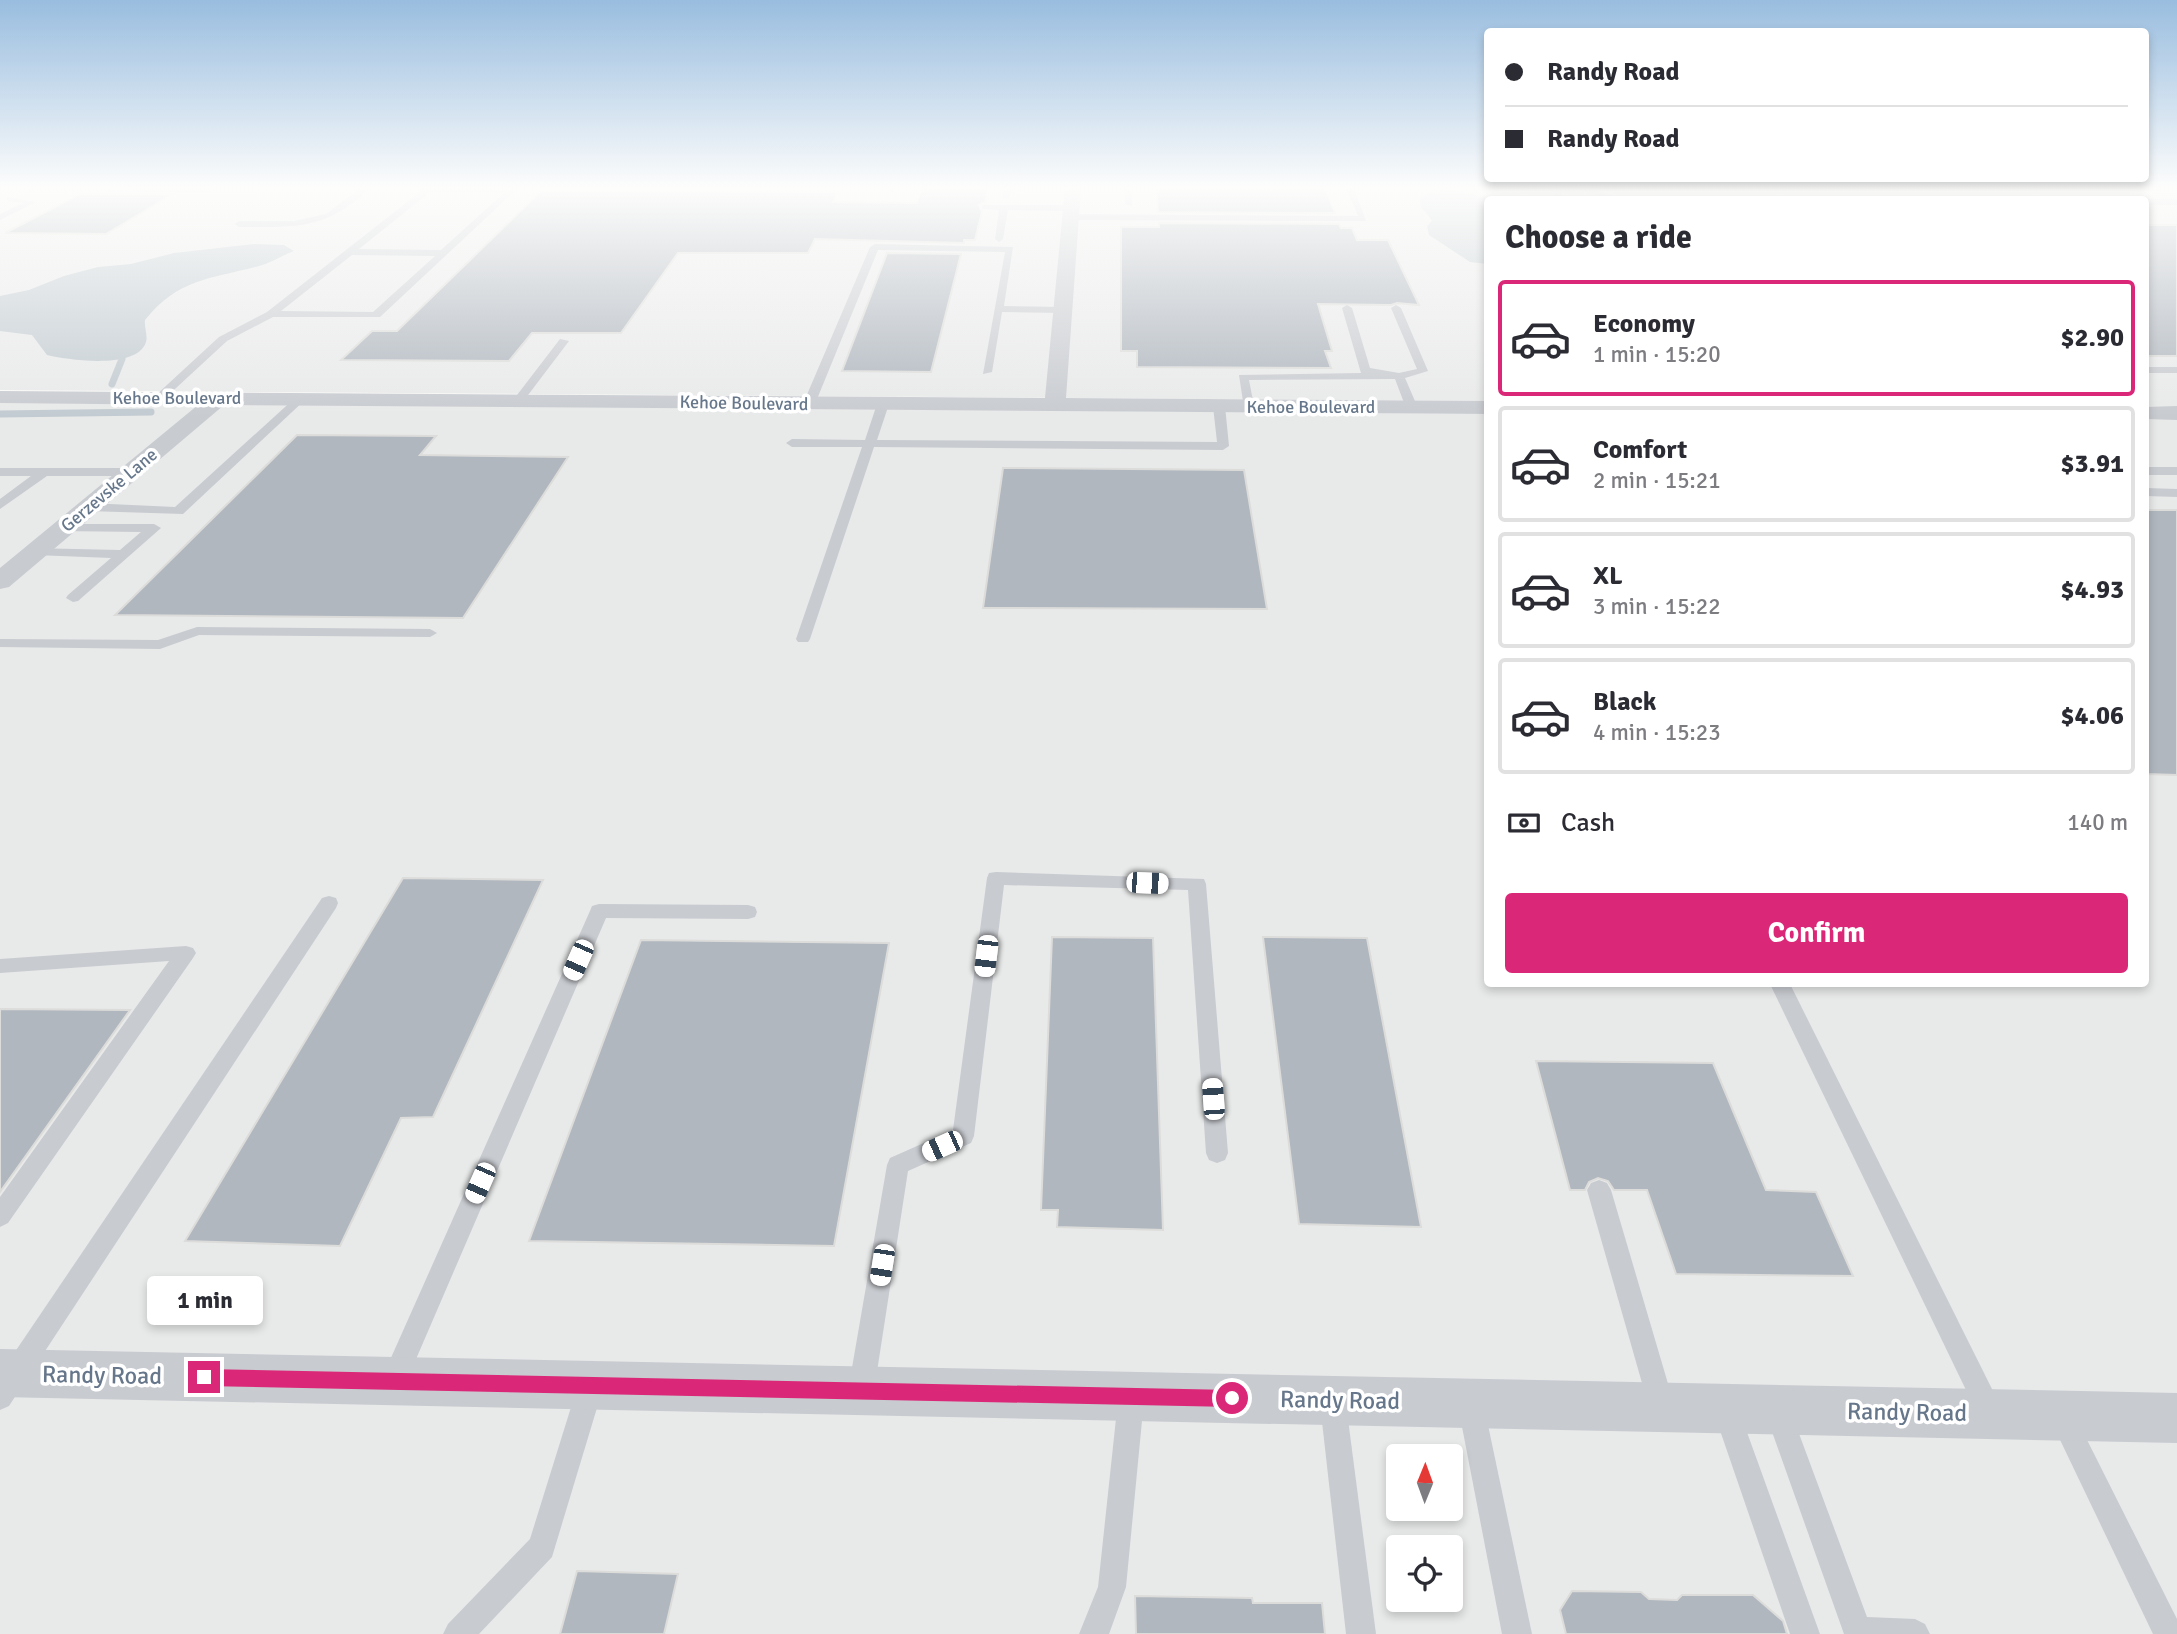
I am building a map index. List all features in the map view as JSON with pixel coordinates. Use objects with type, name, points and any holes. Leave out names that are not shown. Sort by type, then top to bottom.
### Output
[{"type":"street","points":[[1055,405],[1067,264]]},
{"type":"street","name":"Kehoe Boulevard","points":[[0,397],[1484,408]]},
{"type":"street","name":"Gerzevske Lane","points":[[0,581],[218,399]]},
{"type":"street","points":[[2149,413],[2177,414]]},
{"type":"street","name":"Randy Road","points":[[5,1381],[591,1385],[1991,1413],[2061,1415],[2173,1424]]},
{"type":"lane","points":[[159,398],[223,339],[271,314],[335,264]]},
{"type":"lane","points":[[271,314],[376,315],[431,264]]},
{"type":"lane","points":[[809,404],[868,264]]},
{"type":"lane","points":[[987,372],[1007,264]]},
{"type":"lane","points":[[1347,308],[1365,371],[1399,376]]},
{"type":"lane","points":[[1248,407],[1243,377],[1399,376],[1423,372],[1396,308]]},
{"type":"lane","points":[[998,309],[1063,310]]},
{"type":"lane","points":[[519,401],[564,341]]},
{"type":"lane","points":[[2149,370],[2177,370]]},
{"type":"lane","points":[[1399,376],[1412,408]]},
{"type":"lane","points":[[88,508],[178,511],[300,399]]},
{"type":"lane","points":[[803,639],[883,404]]},
{"type":"lane","points":[[792,443],[1223,446],[1219,406]]},
{"type":"lane","points":[[2149,471],[2177,471]]},
{"type":"lane","points":[[0,472],[131,472]]},
{"type":"lane","points":[[0,505],[44,472]]},
{"type":"lane","points":[[2149,492],[2177,493]]},
{"type":"lane","points":[[91,553],[139,509]]},
{"type":"lane","points":[[64,528],[154,528],[73,598]]},
{"type":"lane","points":[[35,551],[123,554]]},
{"type":"lane","points":[[0,643],[160,645],[197,631],[430,633]]},
{"type":"lane","points":[[861,1391],[898,1166],[963,1136],[996,878],[1197,884],[1217,1153]]},
{"type":"lane","points":[[5,1381],[329,903]]},
{"type":"lane","points":[[394,1382],[599,911],[748,912]]},
{"type":"lane","points":[[0,965],[186,953],[0,1216]]},
{"type":"lane","points":[[1781,987],[1991,1413]]},
{"type":"lane","points":[[1599,1190],[1662,1407]]},
{"type":"lane","points":[[458,1634],[542,1547],[591,1385]]},
{"type":"lane","points":[[1094,1634],[1112,1587],[1132,1396]]},
{"type":"lane","points":[[1332,1400],[1361,1634]]},
{"type":"lane","points":[[1470,1403],[1517,1634]]},
{"type":"lane","points":[[1725,1408],[1805,1634]]},
{"type":"lane","points":[[1777,1409],[1858,1631],[1915,1634]]},
{"type":"lane","points":[[2061,1415],[2169,1634]]},
{"type":"shaded area","points":[[0,264],[1484,264],[1484,401],[0,390]]},
{"type":"shaded area","points":[[128,264],[265,264],[197,282],[170,296],[145,320],[146,342],[140,351],[130,357],[101,361],[47,355],[32,335],[0,331],[0,296],[29,290],[64,276],[98,267]]},
{"type":"shaded area","points":[[2149,264],[2177,264],[2177,407],[2149,407]]},
{"type":"shaded area","points":[[0,402],[1484,414],[1484,987],[2149,987],[2149,419],[2177,419],[2177,1634],[0,1634]]},
{"type":"building","points":[[466,264],[670,264],[621,333],[532,333],[509,361],[341,360],[372,331],[397,331]]},
{"type":"building","points":[[883,264],[958,264],[931,372],[842,371]]},
{"type":"building","points":[[1121,264],[1400,264],[1419,305],[1318,304],[1332,351],[1325,351],[1331,368],[1137,367],[1137,351],[1121,351]]},
{"type":"building","points":[[2149,264],[2177,264],[2177,356],[2149,356]]},
{"type":"building","points":[[297,435],[436,436],[420,455],[568,457],[463,618],[115,615]]},
{"type":"building","points":[[1003,468],[1244,470],[1267,609],[983,608]]},
{"type":"building","points":[[2149,510],[2177,510],[2177,775],[2149,774]]},
{"type":"building","points":[[403,878],[543,880],[433,1117],[401,1118],[340,1246],[185,1241]]},
{"type":"building","points":[[1052,937],[1153,938],[1163,1230],[1057,1227],[1058,1210],[1041,1210]]},
{"type":"building","points":[[1263,937],[1367,938],[1421,1227],[1299,1224]]},
{"type":"building","points":[[641,940],[889,943],[834,1246],[529,1241]]},
{"type":"building","points":[[0,1009],[130,1010],[0,1192]]},
{"type":"building","points":[[1536,1061],[1713,1063],[1766,1190],[1816,1192],[1853,1276],[1676,1274],[1647,1190],[1614,1190],[1608,1181],[1598,1178],[1589,1182],[1585,1190],[1570,1190]]},
{"type":"building","points":[[577,1571],[678,1574],[664,1634],[560,1634]]},
{"type":"building","points":[[1572,1591],[1641,1592],[1649,1599],[1677,1600],[1682,1595],[1753,1595],[1783,1621],[1787,1634],[1566,1634],[1560,1610]]},
{"type":"building","points":[[1135,1596],[1252,1598],[1253,1603],[1322,1603],[1325,1634],[1136,1634]]},
{"type":"waterway","points":[[112,384],[122,359]]},
{"type":"waterway","points":[[0,414],[151,412]]},
{"type":"route","points":[[204,1377],[1232,1398]]}]
